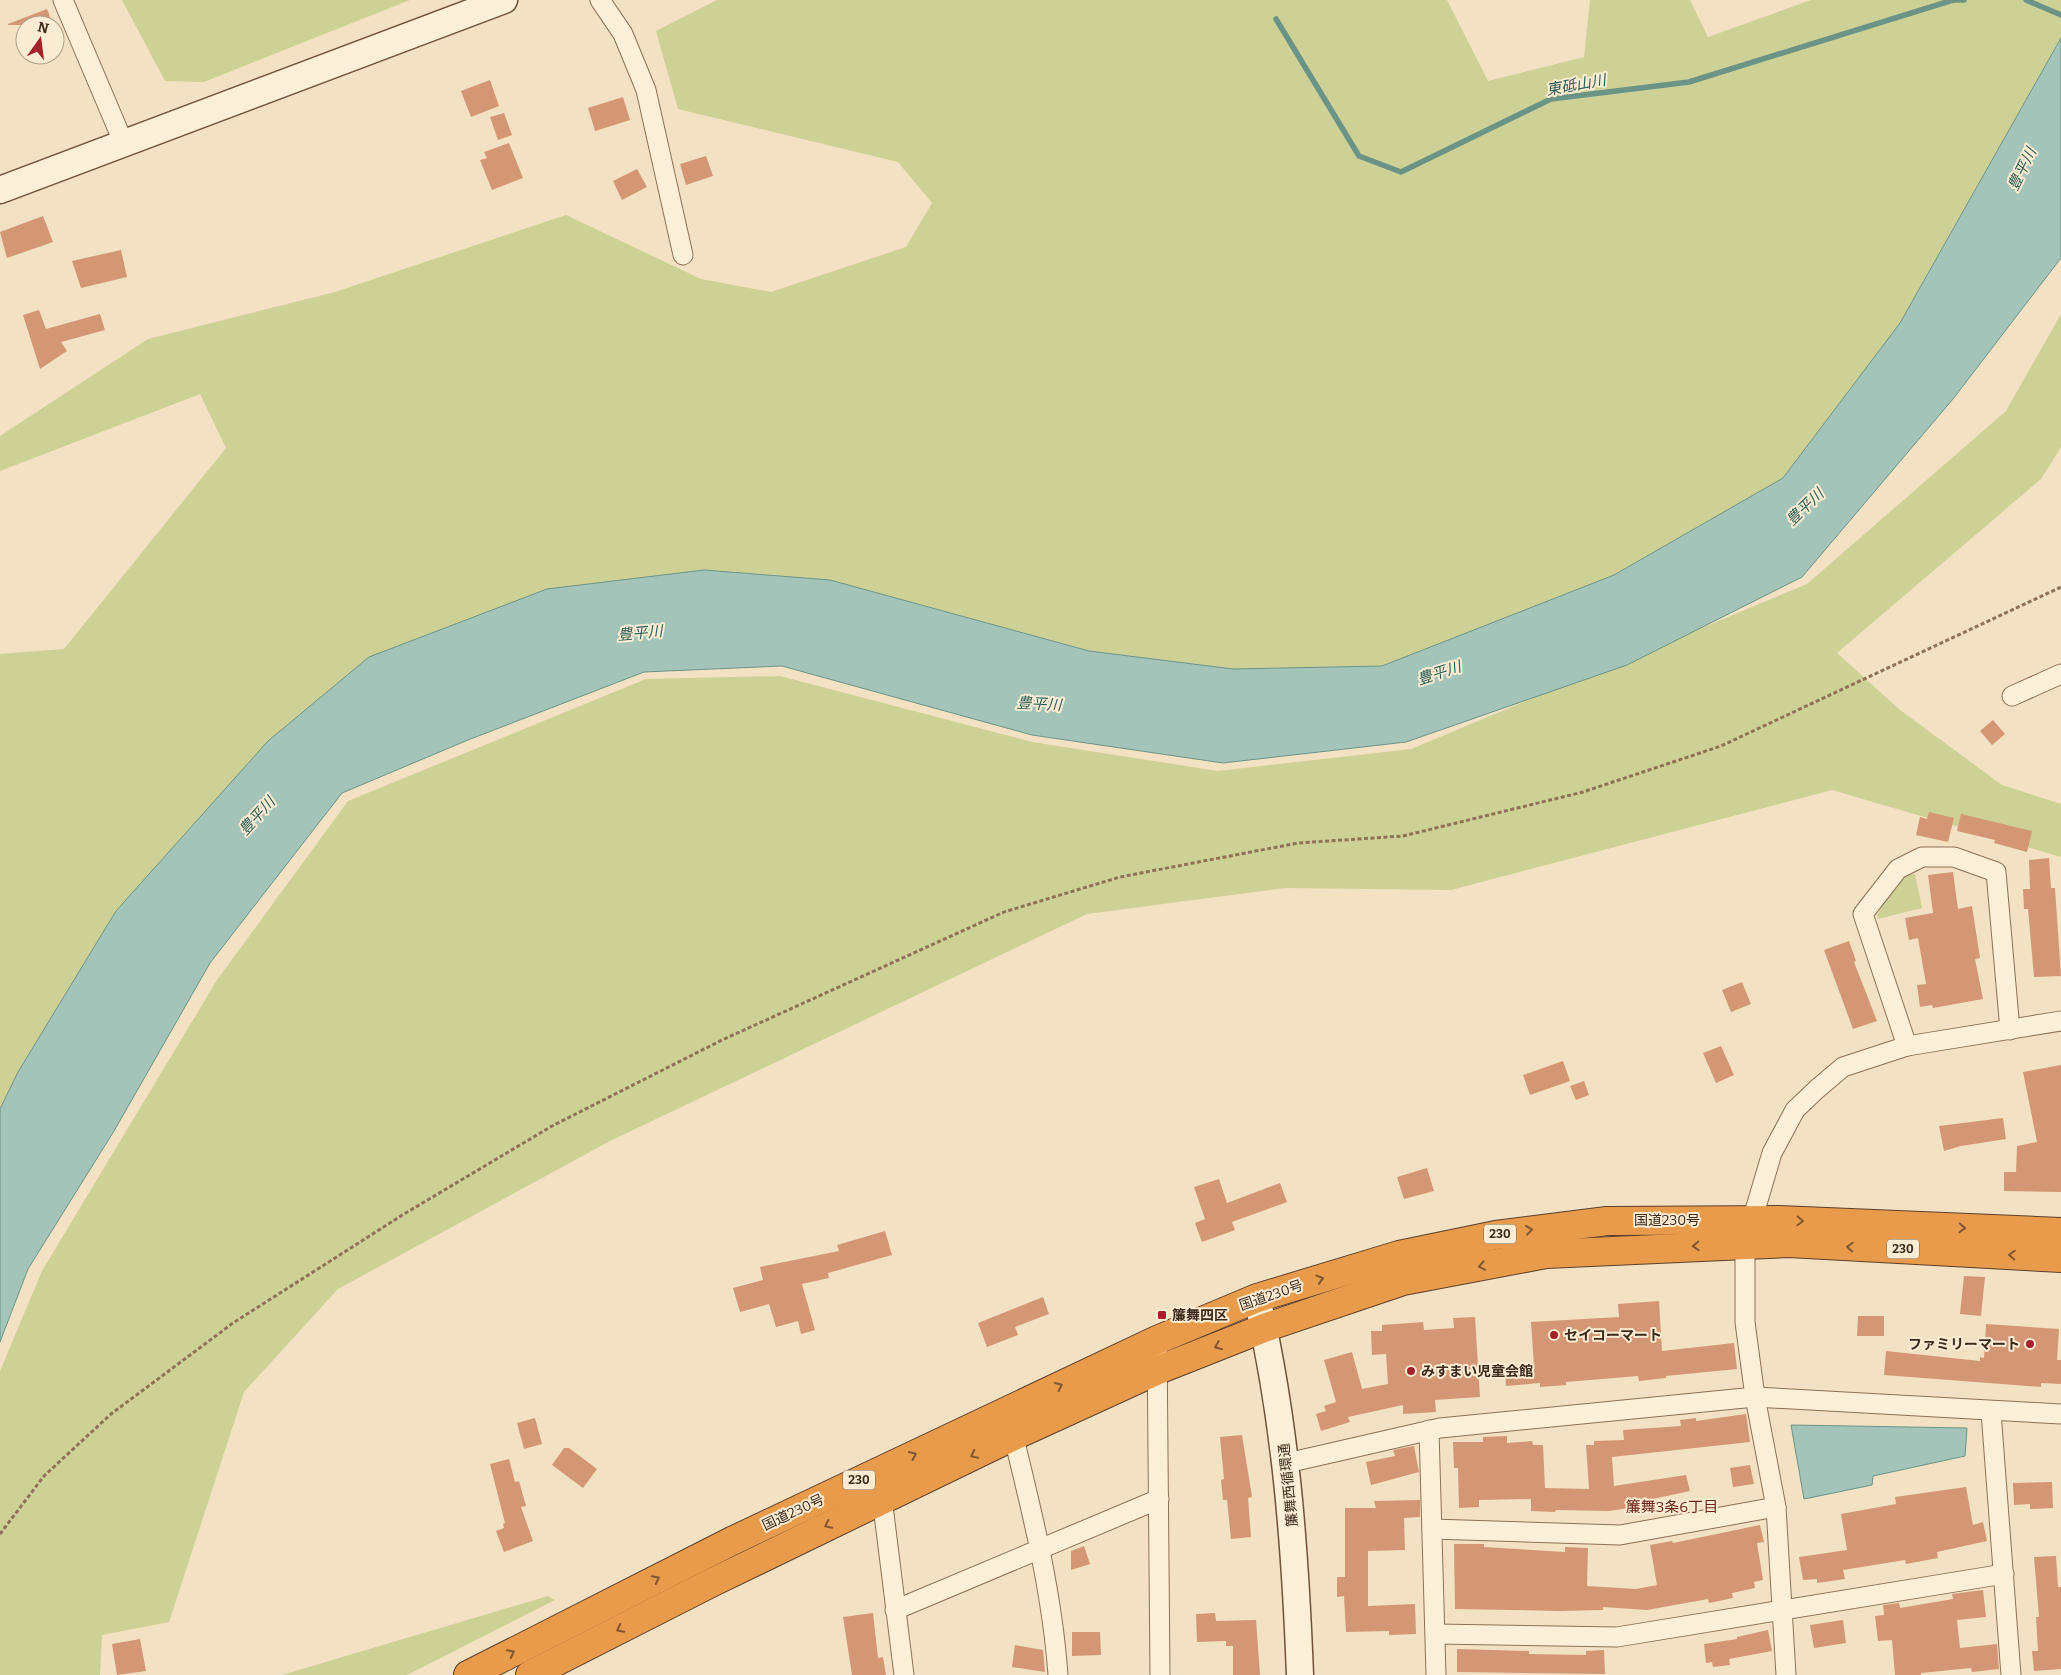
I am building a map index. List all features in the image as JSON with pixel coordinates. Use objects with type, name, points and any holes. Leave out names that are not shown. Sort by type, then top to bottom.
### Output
[{"type":"highway","name":"国道230号","points":[[530,1675],[882,1499],[1157,1340],[1257,1298],[1399,1255],[1496,1235],[1607,1221],[1748,1232],[2061,1232]]},
{"type":"highway","name":"国道230号","points":[[468,1675],[734,1540],[879,1471],[1158,1370],[1264,1328],[1403,1281],[1546,1254],[1748,1232],[1788,1243],[2061,1258]]},
{"type":"street","points":[[63,0],[124,144]]},
{"type":"street","points":[[0,190],[504,0]]},
{"type":"street","points":[[600,0],[623,34],[646,90],[682,255]]},
{"type":"street","points":[[2012,696],[2061,674]]},
{"type":"street","points":[[1907,1046],[1864,914],[1898,869],[1922,857],[1954,857],[1996,872],[2010,1030]]},
{"type":"street","points":[[1786,1675],[1776,1507],[1755,1397],[1745,1322],[1748,1232],[1772,1153],[1795,1110],[1844,1067],[1907,1046],[2061,1021]]},
{"type":"street","name":"簾舞西循環通","points":[[1257,1298],[1264,1328],[1287,1463],[1296,1567],[1300,1675]]},
{"type":"street","points":[[1157,1340],[1160,1675]]},
{"type":"street","points":[[1287,1463],[1429,1430],[1755,1397],[1991,1412],[2061,1414]]},
{"type":"street","points":[[1991,1412],[2011,1675]]},
{"type":"street","points":[[1011,1423],[1041,1550],[1055,1633],[1058,1675]]},
{"type":"street","points":[[1429,1430],[1436,1675]]},
{"type":"street","points":[[879,1471],[904,1675]]},
{"type":"street","points":[[895,1610],[1158,1499]]},
{"type":"street","points":[[1432,1529],[1620,1535],[1776,1507]]},
{"type":"street","points":[[1436,1634],[1617,1637],[2004,1574]]},
{"type":"path","points":[[0,1534],[44,1476],[111,1414],[233,1323],[404,1214],[552,1126],[748,1028],[1004,912],[1120,877],[1298,843],[1403,836],[1583,792],[1721,746],[2061,586]]},
{"type":"green space","points":[[122,0],[410,0],[204,82],[165,81]]},
{"type":"green space","points":[[717,0],[1447,0],[1488,81],[1584,57],[1590,0],[1690,0],[1708,37],[1811,0],[2061,0],[2061,38],[1900,323],[1783,478],[1614,575],[1382,666],[1233,669],[1089,651],[830,580],[704,570],[116,911],[18,1072],[0,1109],[0,654],[64,649],[226,448],[200,394],[0,471],[0,436],[148,339],[335,292],[566,215],[701,279],[771,292],[906,247],[932,203],[898,162],[678,109],[656,31]]},
{"type":"green space","points":[[2061,314],[2061,447],[2041,479],[1837,653],[1900,710],[2002,785],[2061,804],[2061,857],[1832,790],[1451,890],[1285,888],[1087,914],[610,1141],[338,1289],[244,1392],[169,1622],[102,1635],[100,1675],[0,1675],[0,1371],[42,1271],[217,980],[348,801],[646,679],[780,676],[1032,742],[1218,771],[1411,749],[1807,584],[2006,411]]},
{"type":"green space","points":[[1915,874],[1922,908],[1878,919],[1877,915],[1901,875]]},
{"type":"green space","points":[[548,1596],[555,1600],[407,1675],[282,1675]]},
{"type":"water","name":"豊平川","points":[[2061,38],[2061,258],[1953,399],[1802,577],[1627,665],[1406,742],[1223,763],[1032,735],[782,666],[644,672],[468,740],[342,793],[210,963],[114,1131],[28,1269],[0,1342],[0,1109],[18,1072],[116,911],[268,741],[369,657],[547,589],[704,570],[830,580],[1089,651],[1233,669],[1382,666],[1614,575],[1783,478],[1900,323]]},
{"type":"water","points":[[1791,1425],[1967,1428],[1965,1456],[1873,1476],[1872,1485],[1804,1499]]},
{"type":"building","points":[[47,9],[49,15],[31,15]]},
{"type":"building","points":[[15,21],[15,25],[8,24]]},
{"type":"building","points":[[490,80],[499,106],[471,117],[461,91]]},
{"type":"building","points":[[623,97],[630,120],[595,131],[588,108]]},
{"type":"building","points":[[504,113],[512,135],[498,140],[490,117]]},
{"type":"building","points":[[509,143],[523,178],[492,190],[480,160],[487,158],[484,152]]},
{"type":"building","points":[[706,156],[713,176],[686,185],[680,164]]},
{"type":"building","points":[[637,169],[647,187],[622,200],[613,181]]},
{"type":"building","points":[[43,216],[53,242],[7,258],[0,232]]},
{"type":"building","points":[[121,250],[127,277],[81,288],[72,261]]},
{"type":"building","points":[[39,310],[46,329],[100,314],[105,330],[61,342],[67,351],[40,369],[23,315]]},
{"type":"building","points":[[1993,720],[2005,734],[1992,745],[1980,731]]},
{"type":"building","points":[[1929,812],[1954,818],[1948,842],[1916,835],[1920,817],[1927,819]]},
{"type":"building","points":[[1961,814],[2032,831],[2027,852],[1994,843],[1995,840],[1957,831]]},
{"type":"building","points":[[2049,858],[2051,888],[2055,888],[2061,976],[2034,977],[2028,909],[2024,909],[2023,889],[2030,889],[2029,860]]},
{"type":"building","points":[[1953,872],[1958,909],[1972,906],[1980,958],[1975,959],[1983,999],[1933,1008],[1932,1005],[1920,1007],[1917,985],[1926,984],[1918,938],[1909,940],[1905,918],[1933,913],[1928,875]]},
{"type":"building","points":[[1849,941],[1856,961],[1854,962],[1877,1021],[1853,1029],[1824,950]]},
{"type":"building","points":[[1742,982],[1751,1004],[1731,1012],[1722,990]]},
{"type":"building","points":[[1721,1046],[1734,1075],[1716,1083],[1703,1053]]},
{"type":"building","points":[[1563,1061],[1570,1081],[1530,1095],[1523,1075]]},
{"type":"building","points":[[2061,1065],[2061,1192],[2004,1191],[2004,1172],[2016,1172],[2017,1146],[2037,1142],[2023,1072]]},
{"type":"building","points":[[1584,1081],[1589,1095],[1576,1100],[1570,1086]]},
{"type":"building","points":[[2003,1118],[2006,1139],[1961,1146],[1944,1151],[1939,1126]]},
{"type":"building","points":[[1427,1168],[1434,1191],[1404,1199],[1397,1177]]},
{"type":"building","points":[[1219,1179],[1227,1203],[1280,1183],[1287,1202],[1232,1222],[1235,1230],[1202,1242],[1195,1223],[1205,1219],[1194,1187]]},
{"type":"building","points":[[885,1231],[892,1255],[828,1273],[829,1278],[802,1284],[815,1330],[801,1334],[798,1321],[776,1327],[769,1304],[740,1312],[733,1288],[763,1280],[760,1267],[839,1251],[837,1245]]},
{"type":"building","points":[[1964,1276],[1985,1277],[1981,1316],[1960,1314]]},
{"type":"building","points":[[1043,1297],[1049,1314],[1015,1327],[1018,1335],[987,1347],[978,1323]]},
{"type":"building","points":[[1659,1301],[1662,1351],[1734,1343],[1737,1369],[1666,1376],[1666,1378],[1639,1381],[1638,1376],[1566,1382],[1566,1385],[1540,1387],[1540,1383],[1506,1386],[1505,1368],[1534,1366],[1531,1322],[1619,1317],[1618,1304]]},
{"type":"building","points":[[1858,1316],[1884,1316],[1884,1336],[1857,1336]]},
{"type":"building","points":[[1475,1317],[1480,1397],[1435,1400],[1436,1412],[1403,1414],[1403,1405],[1348,1417],[1350,1422],[1321,1431],[1316,1414],[1326,1411],[1324,1406],[1336,1402],[1324,1360],[1352,1352],[1362,1389],[1388,1384],[1386,1354],[1372,1355],[1371,1331],[1382,1331],[1382,1325],[1423,1322],[1424,1330],[1454,1328],[1453,1318]]},
{"type":"building","points":[[1986,1324],[2059,1329],[2057,1360],[2061,1360],[2061,1384],[2041,1383],[2041,1387],[1884,1375],[1886,1351],[1980,1361],[1980,1357],[1984,1358]]},
{"type":"building","points":[[1746,1414],[1750,1442],[1612,1457],[1614,1486],[1686,1475],[1690,1491],[1648,1500],[1649,1505],[1609,1511],[1531,1511],[1531,1499],[1479,1500],[1479,1507],[1459,1508],[1458,1468],[1454,1468],[1453,1442],[1483,1442],[1483,1437],[1507,1436],[1507,1443],[1532,1441],[1533,1445],[1543,1445],[1545,1488],[1589,1489],[1586,1445],[1594,1445],[1594,1441],[1624,1440],[1623,1430],[1681,1426],[1680,1420],[1696,1418],[1696,1421]]},
{"type":"building","points":[[535,1418],[542,1444],[524,1449],[517,1423]]},
{"type":"building","points":[[1242,1435],[1252,1497],[1248,1498],[1251,1537],[1231,1539],[1227,1500],[1223,1500],[1221,1480],[1224,1479],[1220,1437]]},
{"type":"building","points":[[1414,1446],[1419,1472],[1371,1485],[1366,1462],[1395,1456],[1393,1450]]},
{"type":"building","points":[[564,1448],[569,1448],[597,1469],[583,1488],[552,1465]]},
{"type":"building","points":[[509,1459],[515,1482],[519,1481],[526,1506],[521,1507],[533,1541],[504,1552],[496,1531],[504,1528],[503,1524],[505,1523],[490,1464]]},
{"type":"building","points":[[1750,1465],[1754,1484],[1733,1487],[1730,1468]]},
{"type":"building","points":[[2052,1482],[2053,1508],[2030,1509],[2030,1504],[2014,1505],[2013,1483]]},
{"type":"building","points":[[1966,1487],[1973,1525],[1983,1522],[1987,1541],[1937,1552],[1938,1558],[1906,1564],[1905,1560],[1843,1570],[1845,1579],[1817,1583],[1817,1579],[1803,1580],[1799,1557],[1847,1550],[1841,1514],[1896,1504],[1895,1497]]},
{"type":"building","points":[[1420,1500],[1420,1517],[1404,1518],[1405,1550],[1368,1551],[1368,1606],[1415,1604],[1416,1634],[1389,1635],[1389,1631],[1346,1632],[1344,1596],[1337,1597],[1337,1577],[1345,1577],[1345,1508],[1376,1508],[1374,1501]]},
{"type":"building","points":[[1760,1525],[1764,1542],[1757,1543],[1763,1580],[1754,1582],[1755,1588],[1732,1593],[1733,1598],[1709,1603],[1708,1599],[1647,1610],[1603,1607],[1603,1610],[1559,1611],[1455,1609],[1454,1544],[1484,1544],[1484,1547],[1565,1552],[1565,1547],[1588,1548],[1587,1586],[1636,1589],[1657,1585],[1650,1545],[1672,1541],[1673,1543]]},
{"type":"building","points":[[1084,1546],[1090,1564],[1071,1570],[1071,1551]]},
{"type":"building","points":[[2056,1556],[2058,1587],[2061,1587],[2061,1669],[2034,1671],[2032,1651],[2038,1651],[2036,1617],[2039,1617],[2034,1557]]},
{"type":"building","points":[[1983,1590],[1986,1617],[1957,1620],[1960,1648],[1997,1644],[1999,1669],[1972,1672],[1971,1668],[1921,1673],[1921,1675],[1895,1675],[1892,1640],[1878,1641],[1875,1616],[1884,1615],[1883,1605],[1899,1603],[1900,1608],[1953,1599],[1952,1594]]},
{"type":"building","points":[[873,1613],[878,1658],[883,1657],[886,1675],[852,1675],[843,1617]]},
{"type":"building","points":[[1215,1613],[1216,1621],[1256,1620],[1260,1675],[1233,1675],[1233,1646],[1226,1646],[1226,1641],[1197,1642],[1196,1614]]},
{"type":"building","points":[[1843,1620],[1846,1643],[1814,1648],[1810,1625]]},
{"type":"building","points":[[1768,1630],[1772,1651],[1729,1659],[1730,1665],[1713,1667],[1712,1662],[1706,1663],[1704,1644],[1737,1639],[1737,1637]]},
{"type":"building","points":[[1072,1632],[1100,1632],[1101,1655],[1072,1656]]},
{"type":"building","points":[[140,1639],[146,1671],[117,1675],[112,1644]]},
{"type":"building","points":[[1015,1645],[1043,1650],[1045,1672],[1012,1667]]},
{"type":"building","points":[[1457,1649],[1529,1651],[1529,1654],[1586,1655],[1586,1651],[1604,1650],[1605,1674],[1457,1672]]},
{"type":"waterway","name":"東砥山川","points":[[1276,19],[1359,156],[1401,172],[1551,99],[1689,82],[1953,0],[1964,0]]},
{"type":"waterway","name":"東砥山川","points":[[2026,0],[2061,15]]},
{"type":"place","name":"簾舞四区","points":[[1162,1315]]},
{"type":"place","name":"セイコーマート","points":[[1554,1335]]},
{"type":"place","name":"ファミリーマート","points":[[2030,1344]]},
{"type":"place","name":"みすまい児童会館","points":[[1411,1371]]},
{"type":"district","name":"簾舞3条6丁目","points":[[1672,1507]]}]
